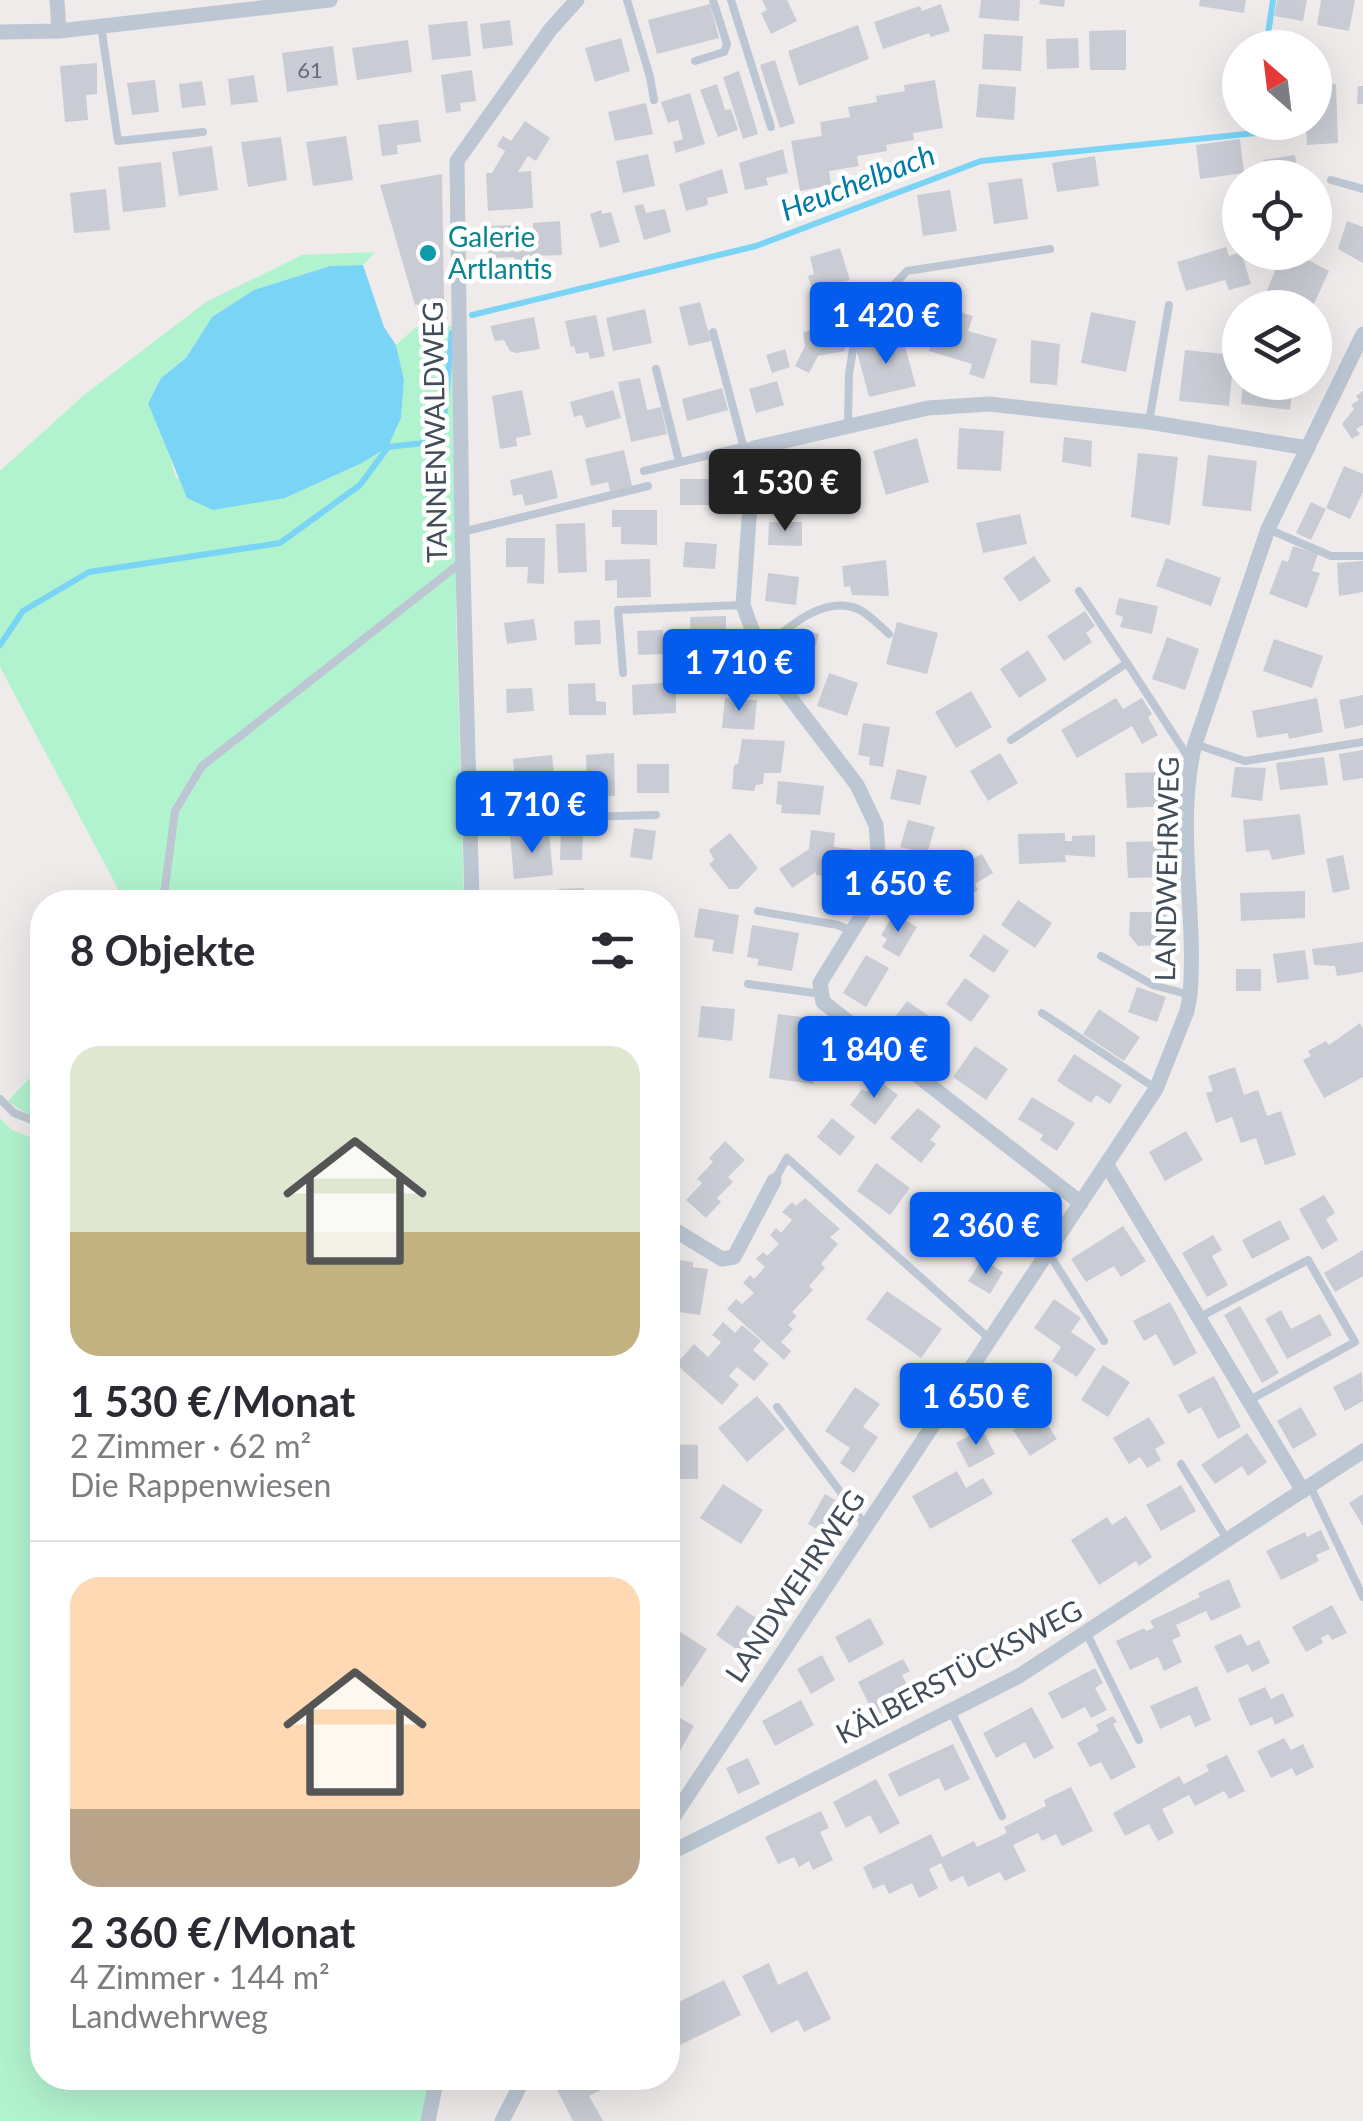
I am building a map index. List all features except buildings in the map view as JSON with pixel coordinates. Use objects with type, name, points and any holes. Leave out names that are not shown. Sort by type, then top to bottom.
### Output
[{"type":"street","points":[[57,0],[60,31]]},
{"type":"street","points":[[0,32],[60,31],[330,0]]},
{"type":"street","name":"TANNENWALDWEG","points":[[472,890],[458,161],[550,30],[577,0]]},
{"type":"street","name":"LANDWEHRWEG","points":[[680,1807],[1156,1089],[1190,995],[1188,818],[1195,744],[1268,529],[1363,334]]},
{"type":"street","points":[[1081,1203],[823,1002],[820,983],[870,902],[879,866],[876,825],[858,785],[778,683],[760,651],[743,605],[748,447],[928,408],[989,404],[1149,422],[1308,448]]},
{"type":"street","points":[[1107,1165],[1247,1401],[1306,1488]]},
{"type":"street","points":[[680,1234],[722,1260],[734,1257],[774,1181]]},
{"type":"street","name":"KÄLBERSTÜCKSWEG","points":[[680,1848],[951,1711],[1087,1634],[1363,1451]]},
{"type":"street","points":[[428,2121],[435,2090]]},
{"type":"street","points":[[502,2121],[518,2090]]},
{"type":"lane","points":[[627,0],[654,100]]},
{"type":"lane","points":[[695,61],[724,52],[727,44],[712,0]]},
{"type":"lane","points":[[731,0],[771,128]]},
{"type":"lane","points":[[101,26],[114,136],[118,141],[203,132]]},
{"type":"lane","points":[[1332,180],[1363,189]]},
{"type":"lane","points":[[848,426],[848,374],[857,324],[907,271],[1050,249]]},
{"type":"lane","points":[[1149,422],[1168,305]]},
{"type":"lane","points":[[644,470],[748,447],[713,332]]},
{"type":"lane","points":[[656,369],[679,461]]},
{"type":"lane","points":[[462,532],[648,486]]},
{"type":"lane","points":[[1268,529],[1330,556],[1363,556]]},
{"type":"lane","points":[[165,890],[176,811],[202,766],[463,561]]},
{"type":"lane","points":[[1080,590],[1191,762]]},
{"type":"lane","points":[[624,673],[618,610],[743,605]]},
{"type":"lane","points":[[760,651],[795,622],[832,607],[858,609],[890,634]]},
{"type":"lane","points":[[1011,740],[1127,663]]},
{"type":"lane","points":[[1195,744],[1245,762],[1363,742]]},
{"type":"lane","points":[[470,820],[656,816]]},
{"type":"lane","points":[[758,912],[838,925],[851,932]]},
{"type":"lane","points":[[1100,956],[1153,985],[1190,995]]},
{"type":"lane","points":[[748,984],[822,994]]},
{"type":"lane","points":[[1042,1013],[1156,1089]]},
{"type":"lane","points":[[4,1102],[30,1119]]},
{"type":"lane","points":[[774,1181],[787,1158],[991,1340]]},
{"type":"lane","points":[[1048,1252],[1104,1341]]},
{"type":"lane","points":[[1198,1318],[1308,1260],[1355,1342],[1247,1401]]},
{"type":"lane","points":[[777,1407],[865,1526]]},
{"type":"lane","points":[[1181,1464],[1228,1541]]},
{"type":"lane","points":[[1306,1488],[1363,1597]]},
{"type":"lane","points":[[1087,1634],[1140,1740]]},
{"type":"lane","points":[[951,1711],[1002,1816]]},
{"type":"green space","points":[[375,252],[363,265],[330,266],[255,290],[212,317],[186,358],[161,378],[148,402],[176,478],[285,498],[388,447],[401,418],[404,380],[396,345],[416,327],[455,326],[456,614],[464,890],[119,890],[0,667],[0,471],[84,395],[206,302],[302,255]]},
{"type":"green space","points":[[30,1078],[30,1116],[8,1101]]},
{"type":"green space","points":[[0,1118],[12,1130],[30,1137],[30,2090],[435,2090],[431,2121],[0,2121]]},
{"type":"water","points":[[363,265],[384,327],[396,345],[404,380],[401,418],[388,447],[285,498],[213,510],[187,498],[148,403],[161,378],[186,358],[212,317],[254,290],[330,266]]},
{"type":"waterway","name":"Heuchelbach","points":[[1269,30],[1273,0]]},
{"type":"waterway","name":"Heuchelbach","points":[[472,315],[756,246],[981,161],[1222,136]]},
{"type":"waterway","name":"Heuchelbach","points":[[0,645],[23,611],[89,572],[280,543],[360,485],[388,447],[442,441],[452,333]]},
{"type":"place","name":"Galerie Artlantis","points":[[428,253]]}]
